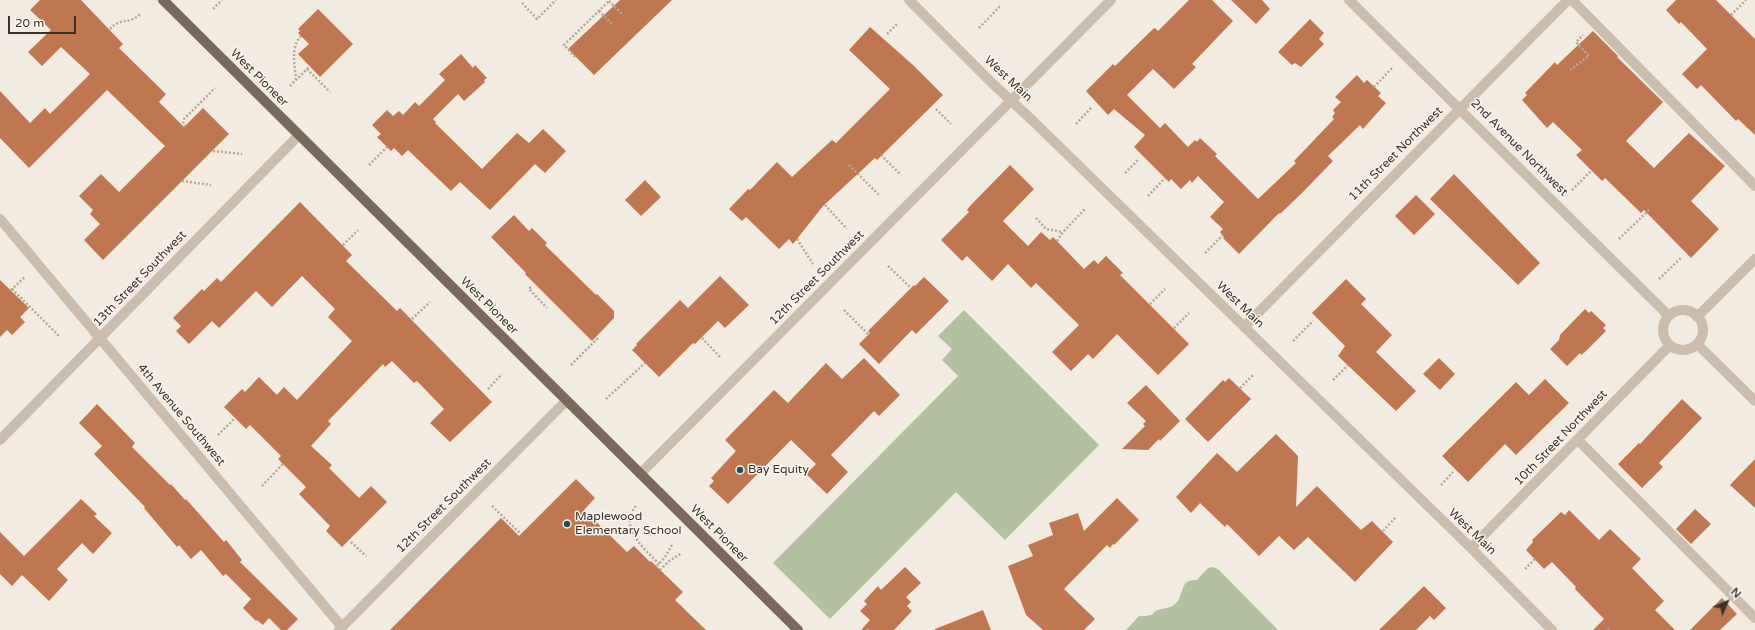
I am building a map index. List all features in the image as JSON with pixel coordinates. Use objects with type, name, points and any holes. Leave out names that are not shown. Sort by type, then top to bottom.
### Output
[{"type":"main road","name":"West Pioneer","points":[[163,0],[298,136],[798,630]]},
{"type":"street","name":"West Main","points":[[909,0],[992,83],[1471,548],[1552,630]]},
{"type":"street","name":"12th Street Southwest","points":[[640,474],[1111,0]]},
{"type":"street","name":"2nd Avenue Northwest","points":[[1349,0],[1669,316]]},
{"type":"street","name":"11th Street Northwest","points":[[1244,327],[1568,0]]},
{"type":"street","points":[[1572,0],[1755,186]]},
{"type":"street","name":"13th Street Southwest","points":[[0,440],[298,136]]},
{"type":"street","name":"4th Avenue Southwest","points":[[0,218],[341,629]]},
{"type":"street","points":[[1697,317],[1755,259]]},
{"type":"street","points":[[1681,310],[1690,312],[1697,317],[1701,324],[1702,332],[1697,344],[1684,350],[1670,345],[1665,338],[1663,330],[1664,322],[1669,316],[1681,310]]},
{"type":"street","points":[[1697,344],[1755,401]]},
{"type":"street","name":"10th Street Northwest","points":[[1471,548],[1670,345]]},
{"type":"street","name":"12th Street Southwest","points":[[341,629],[566,401]]},
{"type":"street","points":[[1578,440],[1755,618]]},
{"type":"path","points":[[213,9],[222,0]]},
{"type":"path","points":[[522,3],[537,19],[556,0]]},
{"type":"path","points":[[575,57],[564,45],[610,0],[622,14]]},
{"type":"path","points":[[1731,15],[1746,0]]},
{"type":"path","points":[[979,28],[1001,5]]},
{"type":"path","points":[[599,11],[612,24]]},
{"type":"path","points":[[110,29],[116,23],[132,20],[140,14]]},
{"type":"path","points":[[887,34],[897,24]]},
{"type":"path","points":[[1570,70],[1589,56],[1576,42],[1585,33]]},
{"type":"path","points":[[296,80],[294,49],[301,36]]},
{"type":"path","points":[[290,86],[310,66]]},
{"type":"path","points":[[1374,87],[1392,68]]},
{"type":"path","points":[[307,69],[330,92]]},
{"type":"path","points":[[185,127],[183,124],[184,119],[215,88]]},
{"type":"path","points":[[1076,124],[1092,107]]},
{"type":"path","points":[[936,109],[951,124]]},
{"type":"path","points":[[369,165],[387,147]]},
{"type":"path","points":[[213,151],[242,154]]},
{"type":"path","points":[[881,155],[901,175]]},
{"type":"path","points":[[1125,173],[1138,160]]},
{"type":"path","points":[[849,165],[880,196]]},
{"type":"path","points":[[1572,190],[1592,170]]},
{"type":"path","points":[[1148,196],[1166,178]]},
{"type":"path","points":[[182,181],[211,185]]},
{"type":"path","points":[[824,205],[847,229]]},
{"type":"path","points":[[1057,241],[1063,232],[1085,210]]},
{"type":"path","points":[[1619,239],[1649,210]]},
{"type":"path","points":[[1036,218],[1046,229],[1063,232]]},
{"type":"path","points":[[343,245],[358,230]]},
{"type":"path","points":[[1205,253],[1223,235]]},
{"type":"path","points":[[797,239],[813,264]]},
{"type":"path","points":[[1659,279],[1681,258]]},
{"type":"path","points":[[888,266],[910,287]]},
{"type":"path","points":[[25,277],[12,290],[59,336]]},
{"type":"path","points":[[531,287],[529,289],[547,308]]},
{"type":"path","points":[[1150,304],[1165,289]]},
{"type":"path","points":[[412,319],[430,302]]},
{"type":"path","points":[[844,310],[868,334]]},
{"type":"path","points":[[1174,328],[1189,313]]},
{"type":"path","points":[[1293,341],[1313,321]]},
{"type":"path","points":[[571,365],[597,339],[596,338]]},
{"type":"path","points":[[702,338],[720,357]]},
{"type":"path","points":[[606,399],[645,363]]},
{"type":"path","points":[[1333,380],[1348,365]]},
{"type":"path","points":[[488,389],[502,374]]},
{"type":"path","points":[[1240,388],[1253,375]]},
{"type":"path","points":[[218,435],[235,418]]},
{"type":"path","points":[[262,486],[283,464]]},
{"type":"path","points":[[1440,485],[1454,472]]},
{"type":"path","points":[[492,506],[521,534]]},
{"type":"path","points":[[636,506],[632,513],[631,521],[633,535],[658,565],[665,557],[673,543]]},
{"type":"path","points":[[1383,531],[1396,517]]},
{"type":"path","points":[[351,542],[366,556]]},
{"type":"path","points":[[660,570],[669,561],[682,553]]},
{"type":"path","points":[[1525,569],[1535,559]]},
{"type":"green space","points":[[964,310],[1099,445],[1005,540],[956,492],[830,619],[773,563],[958,376],[942,360],[952,349],[938,336]]},
{"type":"green space","points":[[1212,567],[1218,569],[1278,630],[1126,630],[1139,616],[1151,615],[1156,611],[1174,605],[1178,601],[1187,582],[1197,580],[1208,568]]},
{"type":"building","points":[[40,0],[81,0],[123,44],[119,48],[166,94],[159,102],[184,127],[203,108],[229,134],[103,260],[84,240],[100,224],[90,214],[93,210],[79,196],[101,174],[119,192],[165,146],[107,90],[29,168],[0,138],[0,91],[30,123],[45,108],[50,114],[90,74],[61,47],[42,66],[28,52],[51,30],[30,10]]},
{"type":"building","points":[[620,0],[672,0],[594,75],[568,49]]},
{"type":"building","points":[[1189,0],[1212,0],[1233,21],[1192,64],[1196,67],[1174,89],[1153,69],[1127,95],[1160,128],[1165,123],[1188,147],[1195,140],[1197,142],[1200,138],[1217,154],[1215,156],[1258,199],[1296,163],[1294,161],[1334,119],[1332,117],[1335,113],[1333,110],[1341,102],[1335,97],[1357,75],[1364,83],[1367,80],[1381,93],[1378,96],[1386,103],[1363,129],[1360,125],[1328,156],[1333,161],[1239,254],[1223,238],[1224,237],[1220,232],[1223,229],[1210,217],[1224,202],[1198,176],[1192,183],[1190,180],[1181,189],[1171,179],[1169,182],[1134,147],[1145,135],[1114,109],[1108,115],[1086,91],[1113,64],[1115,66],[1153,29],[1155,28],[1158,31]]},
{"type":"building","points":[[1231,0],[1262,0],[1270,9],[1256,24]]},
{"type":"building","points":[[1676,0],[1716,0],[1755,39],[1755,135],[1738,119],[1736,121],[1701,85],[1697,89],[1682,74],[1707,49],[1681,22],[1679,24],[1666,10]]},
{"type":"building","points":[[318,9],[353,44],[320,77],[298,54],[309,44],[298,33],[300,31],[298,29]]},
{"type":"building","points":[[1310,19],[1324,33],[1319,39],[1324,44],[1301,67],[1295,63],[1292,65],[1278,52]]},
{"type":"building","points":[[870,27],[913,65],[943,95],[877,160],[875,158],[823,206],[793,244],[789,239],[779,249],[746,217],[742,221],[729,209],[777,162],[792,177],[832,140],[836,143],[890,89],[849,50]]},
{"type":"building","points":[[1593,31],[1663,102],[1626,141],[1654,168],[1689,133],[1725,166],[1691,201],[1719,229],[1691,258],[1644,210],[1641,213],[1605,178],[1602,181],[1576,155],[1582,150],[1553,122],[1547,128],[1522,100],[1527,95],[1525,93],[1555,62],[1557,65]]},
{"type":"building","points":[[461,54],[473,68],[475,65],[487,78],[484,80],[485,82],[464,101],[458,94],[433,119],[436,122],[435,123],[482,169],[517,133],[529,143],[543,129],[566,151],[545,173],[535,164],[490,210],[460,182],[451,191],[408,150],[402,156],[394,148],[391,151],[377,137],[381,134],[372,125],[387,110],[393,116],[399,111],[403,115],[415,102],[419,106],[445,80],[439,74]]},
{"type":"building","points":[[1010,165],[1034,189],[1003,221],[1028,246],[1041,232],[1050,240],[1053,237],[1084,269],[1094,260],[1098,264],[1106,256],[1123,273],[1120,275],[1189,344],[1158,375],[1117,334],[1093,359],[1088,354],[1071,371],[1052,352],[1079,325],[1036,283],[1031,288],[1008,264],[992,281],[967,256],[962,261],[941,240],[969,212],[967,210],[970,206]]},
{"type":"building","points":[[1454,174],[1540,263],[1518,285],[1430,199]]},
{"type":"building","points":[[645,180],[661,197],[641,216],[625,200]]},
{"type":"building","points":[[1416,195],[1435,214],[1414,235],[1395,216]]},
{"type":"building","points":[[300,202],[352,255],[346,261],[397,311],[400,308],[492,402],[450,442],[430,423],[444,409],[417,381],[414,383],[392,361],[385,367],[383,364],[328,421],[331,424],[311,446],[332,465],[329,468],[359,498],[371,486],[387,502],[342,547],[326,531],[330,526],[299,494],[306,487],[278,459],[281,456],[250,425],[246,429],[224,407],[242,389],[245,392],[259,377],[277,395],[284,387],[297,400],[352,341],[328,317],[335,309],[302,276],[272,307],[256,291],[219,328],[212,321],[189,344],[176,331],[181,326],[173,318],[202,289],[204,291],[217,278],[221,282]]},
{"type":"building","points":[[514,215],[529,231],[532,228],[547,243],[545,245],[614,311],[614,318],[592,341],[525,274],[526,273],[491,237]]},
{"type":"building","points":[[720,276],[749,305],[725,328],[718,321],[695,344],[693,343],[659,377],[632,350],[637,345],[636,344],[680,300],[688,308]]},
{"type":"building","points":[[924,277],[949,301],[916,334],[912,330],[879,364],[859,344],[870,333],[868,331]]},
{"type":"building","points":[[1346,279],[1366,299],[1361,304],[1392,335],[1376,352],[1416,391],[1396,411],[1338,356],[1345,346],[1312,313]]},
{"type":"building","points":[[0,280],[29,308],[20,317],[25,322],[12,335],[7,330],[0,337]]},
{"type":"building","points":[[1585,309],[1589,313],[1591,311],[1606,325],[1603,328],[1606,331],[1585,352],[1581,355],[1580,353],[1567,366],[1550,349],[1559,340],[1560,335]]},
{"type":"building","points":[[864,358],[900,395],[879,416],[874,411],[831,455],[848,472],[827,494],[806,474],[816,464],[791,440],[728,504],[709,486],[714,481],[711,478],[736,451],[725,440],[774,390],[788,403],[826,363],[842,379]]},
{"type":"building","points":[[1439,358],[1455,374],[1440,390],[1423,374]]},
{"type":"building","points":[[1229,378],[1251,399],[1208,442],[1185,419],[1223,380],[1225,382]]},
{"type":"building","points":[[1545,379],[1569,403],[1516,455],[1505,444],[1468,482],[1442,456],[1516,382],[1529,395]]},
{"type":"building","points":[[1146,385],[1180,421],[1160,441],[1159,439],[1148,450],[1122,449],[1145,426],[1143,424],[1146,421],[1127,403]]},
{"type":"building","points":[[1682,399],[1702,418],[1659,463],[1663,467],[1642,488],[1618,464],[1639,443],[1640,444]]},
{"type":"building","points":[[97,404],[135,443],[132,447],[170,485],[171,484],[185,500],[186,499],[224,542],[226,540],[242,560],[240,562],[298,619],[287,630],[281,630],[269,618],[263,625],[257,620],[256,621],[243,608],[251,599],[226,574],[223,576],[201,550],[191,559],[179,545],[177,547],[144,508],[145,507],[94,454],[102,446],[79,423]]},
{"type":"building","points":[[1276,434],[1298,456],[1296,507],[1317,486],[1361,530],[1372,521],[1393,542],[1355,582],[1308,537],[1294,550],[1279,536],[1259,556],[1227,524],[1225,527],[1200,503],[1191,513],[1176,497],[1217,453],[1237,472]]},
{"type":"building","points":[[1755,459],[1755,508],[1730,485]]},
{"type":"building","name":"Maplewood Elementary School","points":[[576,479],[595,498],[584,510],[627,552],[634,546],[683,592],[675,600],[706,630],[390,630],[501,518],[519,536]]},
{"type":"building","points":[[1117,498],[1139,520],[1114,545],[1113,544],[1110,548],[1107,545],[1064,589],[1095,619],[1084,630],[1043,630],[1026,615],[1008,566],[1033,556],[1028,545],[1053,535],[1049,523],[1078,513],[1084,531]]},
{"type":"building","points":[[81,499],[97,514],[94,516],[112,533],[93,554],[82,543],[57,569],[68,580],[49,601],[22,575],[12,586],[0,574],[0,532],[24,556]]},
{"type":"building","points":[[1695,509],[1711,524],[1691,544],[1676,529]]},
{"type":"building","points":[[1569,510],[1599,540],[1610,529],[1641,559],[1632,568],[1664,601],[1655,610],[1675,630],[1593,630],[1604,619],[1575,589],[1576,587],[1552,562],[1544,569],[1526,550],[1533,542],[1532,540],[1561,512],[1565,515]]},
{"type":"building","points":[[905,567],[921,583],[906,597],[911,602],[907,606],[912,611],[894,630],[861,630],[870,620],[860,611],[867,604],[864,601],[878,586],[881,590]]},
{"type":"building","points":[[1424,586],[1446,608],[1434,620],[1430,616],[1416,630],[1379,630]]},
{"type":"building","points":[[1722,598],[1737,614],[1720,630],[1690,630]]},
{"type":"building","points":[[983,610],[991,630],[935,630],[935,629]]},
{"type":"place","name":"Bay Equity","points":[[740,470]]},
{"type":"place","name":"Maplewood Elementary School","points":[[567,524]]}]
